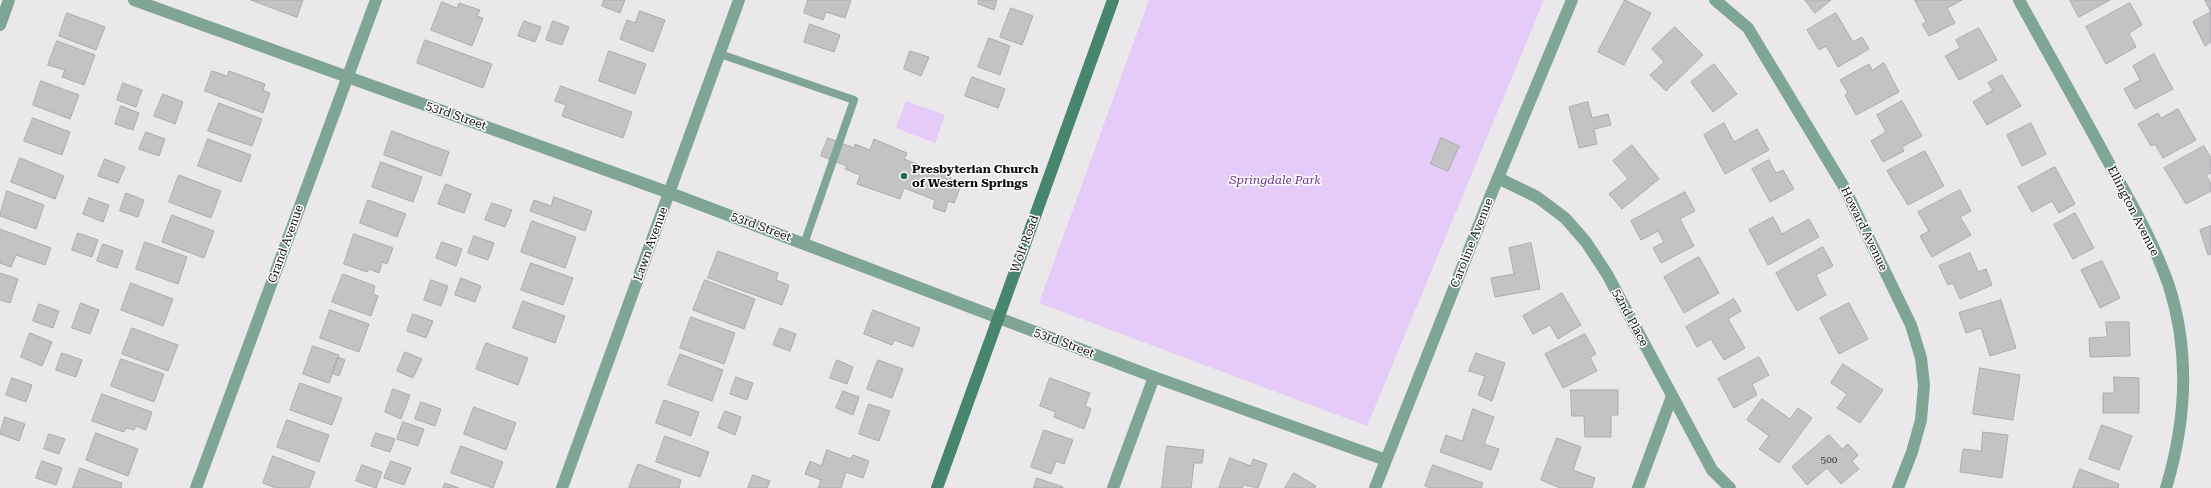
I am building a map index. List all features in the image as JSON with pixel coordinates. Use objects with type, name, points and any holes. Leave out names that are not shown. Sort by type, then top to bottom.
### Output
[{"type":"main road","name":"Wolf Road","points":[[936,488],[1113,0]]},
{"type":"street","points":[[0,25],[9,0]]},
{"type":"street","name":"53rd Street","points":[[134,0],[670,193],[1154,377],[1386,460]]},
{"type":"street","name":"Grand Avenue","points":[[196,488],[376,0]]},
{"type":"street","name":"Lawn Avenue","points":[[562,488],[739,0]]},
{"type":"street","name":"Caroline Avenue","points":[[1375,488],[1498,178],[1572,0]]},
{"type":"street","name":"Howard Avenue","points":[[1715,0],[1748,28],[1844,186],[1911,325],[1921,358],[1924,385],[1921,420],[1912,452],[1898,488]]},
{"type":"street","name":"Ellington Avenue","points":[[2020,0],[2146,231],[2169,286],[2179,335],[2184,375],[2182,415],[2166,488]]},
{"type":"street","name":"52nd Place","points":[[1498,178],[1537,197],[1565,218],[1586,242],[1607,274],[1712,470],[1730,488]]},
{"type":"street","points":[[1114,488],[1154,377]]},
{"type":"street","points":[[1638,488],[1672,396]]},
{"type":"lane","points":[[720,54],[854,100],[804,244]]},
{"type":"green space","name":"Springdale Park","points":[[1149,0],[1544,0],[1367,426],[1039,303]]},
{"type":"green space","points":[[906,101],[945,115],[935,143],[896,128]]},
{"type":"building","points":[[251,0],[303,0],[297,17]]},
{"type":"building","points":[[604,0],[625,0],[620,13],[602,6]]},
{"type":"building","points":[[808,0],[851,0],[845,18],[826,12],[823,20],[804,13]]},
{"type":"building","points":[[979,0],[997,0],[994,10],[978,4]]},
{"type":"building","points":[[1625,0],[1651,13],[1624,65],[1598,52]]},
{"type":"building","points":[[1805,0],[1831,0],[1815,13]]},
{"type":"building","points":[[1915,0],[1962,0],[1947,8],[1955,23],[1929,36],[1922,24],[1926,22]]},
{"type":"building","points":[[2070,0],[2110,0],[2079,17]]},
{"type":"building","points":[[2205,0],[2211,0],[2211,12]]},
{"type":"building","points":[[442,2],[457,8],[459,3],[480,10],[477,16],[483,18],[472,46],[431,30]]},
{"type":"building","points":[[2130,3],[2142,25],[2129,33],[2136,47],[2106,64],[2086,27]]},
{"type":"building","points":[[1011,8],[1033,16],[1022,45],[1000,37]]},
{"type":"building","points":[[640,11],[665,20],[653,52],[620,39],[627,20],[635,23]]},
{"type":"building","points":[[2211,12],[2211,42],[2205,46],[2193,22]]},
{"type":"building","points":[[67,13],[105,27],[96,50],[59,36]]},
{"type":"building","points":[[1836,13],[1853,42],[1862,37],[1869,49],[1838,67],[1826,46],[1819,50],[1807,30]]},
{"type":"building","points":[[524,21],[541,27],[535,42],[518,36]]},
{"type":"building","points":[[553,21],[569,27],[562,45],[546,40]]},
{"type":"building","points":[[810,24],[840,35],[834,52],[804,42]]},
{"type":"building","points":[[1675,27],[1703,55],[1666,91],[1650,75],[1664,62],[1652,49]]},
{"type":"building","points":[[1979,28],[1997,60],[1959,80],[1945,56],[1960,48],[1956,40]]},
{"type":"building","points":[[989,38],[1010,46],[1000,75],[978,67]]},
{"type":"building","points":[[425,40],[492,64],[483,88],[417,63]]},
{"type":"building","points":[[57,41],[95,55],[84,85],[62,77],[65,70],[48,65]]},
{"type":"building","points":[[609,51],[646,64],[635,94],[599,81]]},
{"type":"building","points":[[910,51],[929,57],[921,76],[904,69]]},
{"type":"building","points":[[2154,54],[2173,89],[2135,109],[2124,89],[2140,80],[2133,66]]},
{"type":"building","points":[[1884,63],[1899,92],[1856,115],[1845,95],[1848,93],[1840,80],[1869,64],[1872,70]]},
{"type":"building","points":[[1714,64],[1737,94],[1713,112],[1691,82]]},
{"type":"building","points":[[212,71],[227,76],[229,71],[265,84],[263,90],[270,93],[263,113],[205,91]]},
{"type":"building","points":[[2002,75],[2021,106],[1987,125],[1973,102],[1993,90],[1988,83]]},
{"type":"building","points":[[972,77],[1005,89],[998,108],[965,96]]},
{"type":"building","points":[[41,81],[79,95],[70,119],[33,105]]},
{"type":"building","points":[[123,83],[142,90],[136,107],[117,100]]},
{"type":"building","points":[[561,86],[632,112],[623,138],[562,116],[566,105],[555,101]]},
{"type":"building","points":[[163,94],[183,102],[175,124],[154,116]]},
{"type":"building","points":[[1902,101],[1922,136],[1902,147],[1904,151],[1883,162],[1871,141],[1886,132],[1877,115]]},
{"type":"building","points":[[1588,102],[1592,118],[1608,114],[1611,125],[1594,129],[1597,144],[1579,148],[1569,107]]},
{"type":"building","points":[[219,103],[262,119],[252,146],[208,131]]},
{"type":"building","points":[[121,106],[139,113],[133,130],[115,124]]},
{"type":"building","points":[[2178,109],[2196,140],[2163,158],[2155,144],[2151,146],[2138,124],[2158,113],[2161,118]]},
{"type":"building","points":[[33,118],[70,132],[62,155],[24,141]]},
{"type":"building","points":[[1724,123],[1734,142],[1757,129],[1769,150],[1725,174],[1704,135]]},
{"type":"building","points":[[2031,123],[2046,154],[2022,166],[2007,135]]},
{"type":"building","points":[[392,131],[449,152],[441,176],[384,155]]},
{"type":"building","points":[[146,132],[165,139],[159,156],[139,149]]},
{"type":"building","name":"Presbyterian Church of Western Springs","points":[[828,138],[854,148],[855,144],[870,150],[874,139],[907,153],[904,159],[951,177],[950,179],[962,183],[954,203],[948,201],[945,212],[933,208],[935,200],[904,188],[900,199],[857,184],[860,175],[845,169],[847,166],[821,156]]},
{"type":"building","points":[[1441,138],[1459,146],[1448,171],[1431,164]]},
{"type":"building","points":[[208,139],[251,155],[241,182],[198,166]]},
{"type":"building","points":[[1632,145],[1659,179],[1622,209],[1609,194],[1628,179],[1613,161]]},
{"type":"building","points":[[2204,146],[2211,158],[2211,173],[2206,175],[2211,184],[2211,191],[2186,204],[2164,168]]},
{"type":"building","points":[[1925,151],[1944,186],[1908,205],[1887,171]]},
{"type":"building","points":[[20,158],[64,176],[55,199],[11,182]]},
{"type":"building","points":[[105,159],[125,167],[118,183],[98,176]]},
{"type":"building","points":[[1769,160],[1776,173],[1783,170],[1794,189],[1770,202],[1752,169]]},
{"type":"building","points":[[381,162],[422,177],[413,202],[372,187]]},
{"type":"building","points":[[2055,167],[2075,204],[2059,213],[2052,201],[2032,212],[2018,187]]},
{"type":"building","points":[[179,175],[221,191],[211,218],[169,202]]},
{"type":"building","points":[[446,184],[471,194],[464,213],[438,204]]},
{"type":"building","points":[[1960,190],[1971,211],[1960,217],[1971,235],[1932,257],[1920,236],[1929,231],[1918,212]]},
{"type":"building","points":[[7,191],[44,205],[36,229],[0,216]]},
{"type":"building","points":[[1685,192],[1695,211],[1680,219],[1694,246],[1661,263],[1653,248],[1664,242],[1658,231],[1641,240],[1631,221]]},
{"type":"building","points":[[126,193],[144,200],[138,217],[120,211]]},
{"type":"building","points":[[554,197],[592,211],[585,231],[530,211],[534,200],[551,206]]},
{"type":"building","points":[[89,198],[109,205],[103,222],[83,214]]},
{"type":"building","points":[[368,200],[406,214],[397,237],[360,223]]},
{"type":"building","points":[[492,203],[512,210],[505,227],[485,220]]},
{"type":"building","points":[[2075,213],[2094,248],[2073,259],[2054,225]]},
{"type":"building","points":[[172,215],[214,231],[204,258],[162,242]]},
{"type":"building","points":[[1773,217],[1782,234],[1809,219],[1819,237],[1768,265],[1749,230]]},
{"type":"building","points":[[532,221],[576,237],[565,268],[521,252]]},
{"type":"building","points":[[2211,226],[2211,254],[2208,255],[2200,230]]},
{"type":"building","points":[[0,229],[51,248],[45,265],[16,255],[11,267],[0,263]]},
{"type":"building","points":[[78,233],[98,240],[92,257],[72,250]]},
{"type":"building","points":[[354,234],[393,248],[387,264],[382,262],[379,273],[369,269],[367,272],[344,264]]},
{"type":"building","points":[[474,236],[494,243],[488,260],[468,253]]},
{"type":"building","points":[[145,242],[187,257],[178,284],[136,269]]},
{"type":"building","points":[[442,242],[462,249],[456,266],[436,258]]},
{"type":"building","points":[[1531,243],[1540,289],[1495,297],[1491,278],[1514,274],[1509,248]]},
{"type":"building","points":[[103,244],[123,251],[117,268],[97,261]]},
{"type":"building","points":[[1823,247],[1833,266],[1816,275],[1826,295],[1797,311],[1776,273]]},
{"type":"building","points":[[718,251],[778,273],[776,280],[789,285],[782,305],[708,278]]},
{"type":"building","points":[[1970,253],[1978,272],[1986,269],[1992,285],[1960,299],[1953,283],[1948,285],[1939,266]]},
{"type":"building","points":[[1699,257],[1719,293],[1684,313],[1664,277]]},
{"type":"building","points":[[2102,261],[2120,298],[2100,308],[2081,270]]},
{"type":"building","points":[[531,263],[573,278],[563,305],[521,290]]},
{"type":"building","points":[[0,273],[18,279],[10,303],[0,300]]},
{"type":"building","points":[[343,274],[375,286],[373,294],[378,296],[371,316],[332,302]]},
{"type":"building","points":[[461,278],[481,286],[475,302],[455,295]]},
{"type":"building","points":[[431,280],[448,286],[441,306],[424,300]]},
{"type":"building","points":[[705,280],[755,299],[744,329],[693,310]]},
{"type":"building","points":[[131,283],[173,299],[163,326],[121,310]]},
{"type":"building","points":[[1562,293],[1581,325],[1558,339],[1550,325],[1533,334],[1523,316]]},
{"type":"building","points":[[1734,299],[1741,311],[1728,319],[1745,348],[1724,360],[1711,339],[1697,347],[1686,327]]},
{"type":"building","points":[[2001,300],[2016,348],[1990,356],[1981,328],[1966,333],[1959,313]]},
{"type":"building","points":[[523,301],[565,316],[555,343],[513,328]]},
{"type":"building","points":[[81,303],[99,310],[90,334],[72,328]]},
{"type":"building","points":[[1849,303],[1868,339],[1839,354],[1820,318]]},
{"type":"building","points":[[39,304],[59,311],[53,328],[33,321]]},
{"type":"building","points":[[330,310],[369,324],[359,352],[320,338]]},
{"type":"building","points":[[873,310],[920,328],[913,347],[894,340],[892,345],[864,334]]},
{"type":"building","points":[[413,314],[433,321],[426,338],[407,331]]},
{"type":"building","points":[[691,317],[735,333],[724,364],[680,348]]},
{"type":"building","points":[[2106,322],[2129,322],[2130,356],[2090,357],[2089,338],[2107,337]]},
{"type":"building","points":[[132,328],[178,345],[168,371],[122,354]]},
{"type":"building","points":[[780,328],[796,334],[790,351],[773,345]]},
{"type":"building","points":[[30,333],[52,342],[42,366],[21,357]]},
{"type":"building","points":[[1585,334],[1596,354],[1590,357],[1597,371],[1563,388],[1545,354]]},
{"type":"building","points":[[486,343],[528,358],[518,385],[476,369]]},
{"type":"building","points":[[313,346],[339,355],[329,383],[303,374]]},
{"type":"building","points":[[405,352],[422,359],[413,378],[397,371]]},
{"type":"building","points":[[62,353],[82,360],[76,377],[56,370]]},
{"type":"building","points":[[1476,353],[1505,363],[1492,401],[1478,395],[1485,376],[1469,371]]},
{"type":"building","points":[[680,354],[723,370],[712,401],[668,385]]},
{"type":"building","points":[[338,357],[345,360],[339,376],[332,373]]},
{"type":"building","points":[[1759,357],[1769,375],[1752,384],[1757,395],[1734,408],[1718,379]]},
{"type":"building","points":[[121,359],[164,374],[154,402],[111,386]]},
{"type":"building","points":[[837,360],[853,367],[847,384],[830,378]]},
{"type":"building","points":[[878,360],[903,369],[892,398],[867,389]]},
{"type":"building","points":[[1843,364],[1883,390],[1860,423],[1837,408],[1847,394],[1831,383]]},
{"type":"building","points":[[1980,368],[2020,375],[2013,420],[1973,414]]},
{"type":"building","points":[[736,377],[753,383],[747,400],[730,394]]},
{"type":"building","points":[[2114,377],[2139,378],[2139,413],[2103,413],[2103,393],[2114,393]]},
{"type":"building","points":[[12,378],[32,385],[26,402],[6,395]]},
{"type":"building","points":[[1050,378],[1090,393],[1085,406],[1091,409],[1084,429],[1054,417],[1056,412],[1040,406]]},
{"type":"building","points":[[300,383],[342,398],[332,425],[290,410]]},
{"type":"building","points":[[393,389],[410,395],[401,419],[385,412]]},
{"type":"building","points":[[1571,390],[1618,390],[1618,415],[1611,415],[1611,437],[1585,437],[1584,416],[1572,416]]},
{"type":"building","points":[[843,391],[859,397],[853,415],[836,408]]},
{"type":"building","points":[[102,394],[152,412],[146,430],[136,426],[134,430],[126,428],[124,432],[92,421]]},
{"type":"building","points":[[1762,399],[1790,419],[1798,408],[1812,418],[1779,463],[1759,449],[1769,436],[1747,420]]},
{"type":"building","points":[[664,400],[699,412],[691,436],[656,423]]},
{"type":"building","points":[[421,402],[441,409],[435,426],[415,419]]},
{"type":"building","points":[[869,404],[890,411],[879,441],[859,434]]},
{"type":"building","points":[[474,407],[516,423],[506,450],[464,434]]},
{"type":"building","points":[[1473,409],[1494,417],[1484,444],[1499,449],[1491,470],[1440,452],[1446,435],[1462,441]]},
{"type":"building","points":[[725,411],[741,417],[735,435],[718,428]]},
{"type":"building","points":[[5,417],[25,424],[19,441],[0,434]]},
{"type":"building","points":[[287,420],[329,435],[319,462],[277,447]]},
{"type":"building","points":[[403,422],[424,429],[418,446],[397,439]]},
{"type":"building","points":[[2102,425],[2132,436],[2119,470],[2089,459]]},
{"type":"building","points":[[1044,430],[1073,440],[1064,464],[1056,461],[1051,474],[1031,467]]},
{"type":"building","points":[[1983,432],[2008,435],[2002,478],[1960,472],[1963,449],[1981,451]]},
{"type":"building","points":[[96,433],[138,449],[128,476],[86,460]]},
{"type":"building","points":[[376,433],[395,439],[390,452],[371,446]]},
{"type":"building","points":[[49,434],[65,439],[59,454],[44,449]]},
{"type":"building","points":[[1829,435],[1842,449],[1848,444],[1858,455],[1852,461],[1859,469],[1841,484],[1827,468],[1807,485],[1792,467]]},
{"type":"building","points":[[665,436],[709,452],[700,477],[656,462]]},
{"type":"building","points":[[1557,438],[1581,447],[1573,470],[1595,478],[1592,488],[1560,488],[1541,480]]},
{"type":"building","points":[[461,446],[503,462],[493,488],[451,473]]},
{"type":"building","points":[[1167,446],[1204,450],[1202,463],[1194,463],[1191,488],[1162,488]]},
{"type":"building","points":[[827,450],[851,459],[853,455],[869,461],[863,478],[846,472],[841,488],[818,488],[821,480],[805,474],[810,461],[821,466]]},
{"type":"building","points":[[273,456],[315,472],[309,488],[276,488],[263,483]]},
{"type":"building","points":[[1230,458],[1251,466],[1253,459],[1267,464],[1258,488],[1244,485],[1242,488],[1219,488]]},
{"type":"building","points":[[42,461],[62,468],[56,485],[36,478]]},
{"type":"building","points":[[391,461],[411,468],[404,485],[384,478]]},
{"type":"building","points":[[638,464],[681,480],[679,488],[629,488]]},
{"type":"building","points":[[362,465],[382,472],[376,488],[356,481]]},
{"type":"building","points":[[1433,465],[1483,483],[1481,488],[1430,488],[1425,486]]},
{"type":"building","points":[[80,468],[122,483],[121,488],[73,488]]},
{"type":"building","points":[[2080,469],[2119,484],[2118,488],[2073,488]]},
{"type":"building","points":[[1294,473],[1316,486],[1315,488],[1285,488]]},
{"type":"building","points":[[753,475],[770,481],[767,488],[748,488]]},
{"type":"building","points":[[1037,478],[1063,487],[1063,488],[1034,488]]},
{"type":"building","points":[[445,483],[459,488],[443,488]]},
{"type":"place","name":"Presbyterian Church of Western Springs","points":[[904,176]]}]
